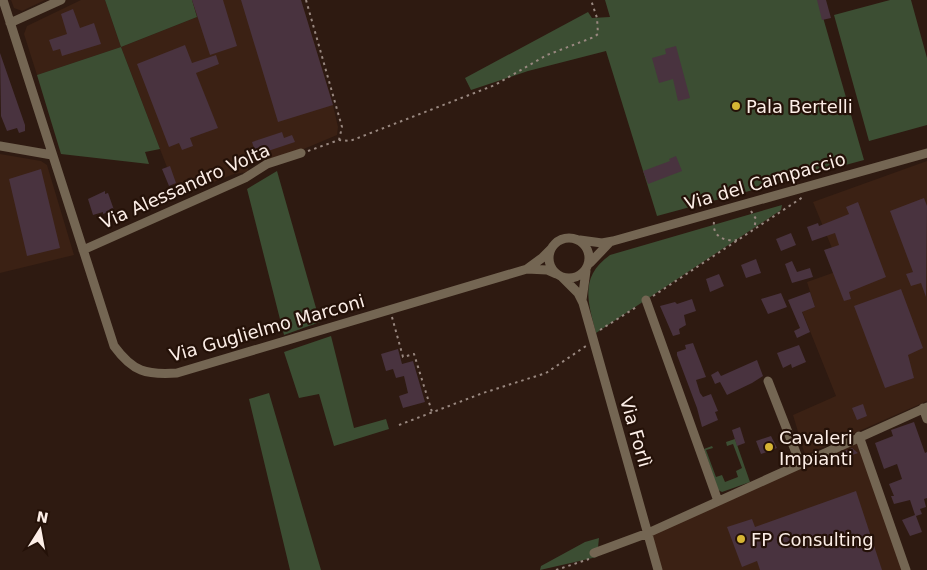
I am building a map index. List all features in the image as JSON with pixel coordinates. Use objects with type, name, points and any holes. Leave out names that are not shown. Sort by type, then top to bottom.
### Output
[{"type":"street","name":"Via Guglielmo Marconi","points":[[3,0],[114,346],[132,367],[156,374],[177,373],[527,269],[547,270],[559,276]]},
{"type":"street","points":[[10,23],[60,0]]},
{"type":"street","points":[[0,146],[52,155]]},
{"type":"street","name":"Via del Campaccio","points":[[580,240],[602,243],[613,241],[927,153]]},
{"type":"street","name":"Via Alessandro Volta","points":[[83,250],[244,178],[267,164],[301,154]]},
{"type":"street","points":[[566,238],[580,240],[588,250],[588,266],[576,278],[559,276],[549,262],[551,249],[555,244],[566,238]]},
{"type":"street","name":"Via del Campaccio","points":[[588,266],[604,246],[613,241]]},
{"type":"street","name":"Via Guglielmo Marconi","points":[[527,269],[551,249]]},
{"type":"street","name":"Via Forlì","points":[[588,266],[582,292],[583,303],[658,570]]},
{"type":"street","name":"Via Forlì","points":[[559,276],[578,293],[583,303]]},
{"type":"street","points":[[646,300],[718,500]]},
{"type":"street","points":[[768,381],[800,463]]},
{"type":"street","points":[[594,553],[648,533],[859,436],[925,408],[927,419]]},
{"type":"street","points":[[859,436],[906,570]]},
{"type":"path","points":[[306,0],[342,127],[339,140]]},
{"type":"path","points":[[301,154],[339,140],[350,141],[494,85],[547,56],[586,41],[598,34],[597,18],[591,0]]},
{"type":"path","points":[[398,425],[483,393],[546,373],[589,344],[592,338],[646,300],[807,194]]},
{"type":"path","points":[[741,204],[754,214],[756,224],[754,229]]},
{"type":"path","points":[[718,211],[714,218],[715,233],[729,241],[739,239]]},
{"type":"path","points":[[390,310],[403,357],[414,354],[432,412]]},
{"type":"path","points":[[556,570],[593,558],[594,553]]},
{"type":"shaded area","points":[[11,0],[45,0],[22,11],[14,8]]},
{"type":"shaded area","points":[[81,0],[105,0],[121,47],[37,75],[24,34],[27,26]]},
{"type":"shaded area","points":[[192,0],[301,0],[333,105],[338,127],[337,135],[299,151],[248,164],[248,172],[234,174],[178,196],[121,47],[197,17]]},
{"type":"shaded area","points":[[0,154],[41,161],[47,165],[74,255],[0,273]]},
{"type":"shaded area","points":[[927,161],[927,401],[805,455],[793,415],[836,396],[802,311],[815,307],[807,282],[841,270],[813,202]]},
{"type":"shaded area","points":[[858,441],[904,570],[655,570],[646,536]]},
{"type":"green space","points":[[105,0],[192,0],[197,17],[121,47]]},
{"type":"green space","name":"Pala Bertelli","points":[[605,0],[818,0],[864,160],[657,216],[606,51],[528,71],[471,90],[465,78],[588,12],[592,18],[610,17]]},
{"type":"green space","points":[[890,0],[911,0],[927,58],[927,125],[869,141],[834,15]]},
{"type":"green space","points":[[121,47],[160,149],[145,152],[149,164],[61,154],[37,75]]},
{"type":"green space","points":[[277,171],[320,322],[284,335],[247,189]]},
{"type":"green space","points":[[782,205],[781,210],[596,333],[590,311],[588,291],[594,272],[600,263],[610,255]]},
{"type":"green space","points":[[331,336],[354,428],[386,419],[389,429],[334,446],[319,394],[299,398],[284,352]]},
{"type":"green space","points":[[269,393],[321,570],[290,570],[249,399]]},
{"type":"green space","points":[[735,439],[750,482],[722,492],[718,490],[704,449],[712,446],[713,448],[706,450],[716,477],[722,475],[725,482],[738,477],[736,471],[742,468],[733,444],[727,446],[726,442]]},
{"type":"green space","points":[[599,538],[597,557],[540,570],[541,566],[585,542]]},
{"type":"building","points":[[192,0],[223,0],[237,46],[210,55]]},
{"type":"building","points":[[241,0],[301,0],[333,105],[278,122]]},
{"type":"building","points":[[817,0],[826,0],[831,18],[822,20]]},
{"type":"building","points":[[73,9],[80,28],[94,23],[101,44],[62,56],[60,49],[53,51],[49,40],[67,34],[61,14]]},
{"type":"building","points":[[185,45],[192,63],[216,55],[219,64],[196,73],[218,128],[190,138],[193,146],[182,150],[179,143],[169,147],[137,64]]},
{"type":"building","points":[[676,46],[690,98],[678,101],[673,79],[659,83],[652,58],[666,54],[665,49]]},
{"type":"building","points":[[0,53],[25,125],[25,131],[19,133],[17,128],[7,131],[1,116]]},
{"type":"building","points":[[282,132],[284,138],[292,135],[295,142],[259,154],[258,150],[255,151],[252,142]]},
{"type":"building","points":[[676,156],[682,171],[648,184],[643,171],[670,161],[669,159]]},
{"type":"building","points":[[170,166],[176,183],[169,186],[162,169]]},
{"type":"building","points":[[41,169],[60,248],[27,256],[9,179]]},
{"type":"building","points":[[105,191],[105,194],[108,193],[114,210],[93,215],[88,199]]},
{"type":"building","points":[[924,198],[927,206],[926,297],[921,283],[911,286],[906,274],[913,272],[890,211]]},
{"type":"building","points":[[858,202],[886,277],[849,292],[851,299],[844,301],[824,250],[839,245],[835,233],[812,241],[807,227],[818,223],[819,226],[849,214],[846,207]]},
{"type":"building","points":[[791,233],[796,245],[781,251],[776,239]]},
{"type":"building","points":[[756,259],[761,273],[746,278],[741,265]]},
{"type":"building","points":[[792,261],[797,272],[810,268],[813,277],[792,283],[785,264]]},
{"type":"building","points":[[719,274],[724,286],[710,292],[706,279]]},
{"type":"building","points":[[901,289],[923,348],[908,355],[914,378],[885,388],[854,306]]},
{"type":"building","points":[[810,292],[815,307],[802,312],[810,332],[797,338],[794,331],[800,328],[788,300]]},
{"type":"building","points":[[781,293],[787,307],[768,314],[761,299]]},
{"type":"building","points":[[692,299],[696,311],[684,315],[686,325],[679,329],[680,334],[673,336],[660,306],[675,302],[677,304]]},
{"type":"building","points":[[693,343],[706,377],[696,380],[700,393],[703,397],[711,394],[718,411],[715,412],[718,420],[702,427],[697,408],[677,355],[677,352],[686,349],[685,345]]},
{"type":"building","points":[[799,345],[806,362],[792,368],[791,364],[783,368],[777,353]]},
{"type":"building","points":[[398,349],[402,364],[413,361],[425,402],[403,408],[399,396],[408,393],[404,376],[396,378],[393,369],[386,371],[381,354]]},
{"type":"building","points":[[757,360],[763,376],[727,395],[720,382],[715,384],[711,375],[718,371],[721,376]]},
{"type":"building","points":[[863,404],[867,416],[857,420],[852,408]]},
{"type":"building","points":[[914,422],[925,453],[927,452],[927,498],[924,499],[926,507],[920,509],[922,514],[916,516],[922,532],[910,536],[902,520],[915,515],[910,500],[894,504],[891,496],[894,496],[889,484],[902,479],[897,464],[884,469],[875,443],[893,436],[891,430]]},
{"type":"building","points":[[740,427],[745,443],[737,446],[732,430]]},
{"type":"building","points":[[771,436],[777,448],[761,454],[756,441]]},
{"type":"building","points":[[852,448],[858,453],[839,460],[837,454]]},
{"type":"building","points":[[856,491],[882,570],[760,570],[757,561],[742,567],[727,527],[752,519],[755,527]]},
{"type":"place","name":"Pala Bertelli","points":[[736,106]]},
{"type":"place","name":"Cavaleri Impianti","points":[[769,447]]},
{"type":"place","name":"FP Consulting","points":[[741,539]]}]
